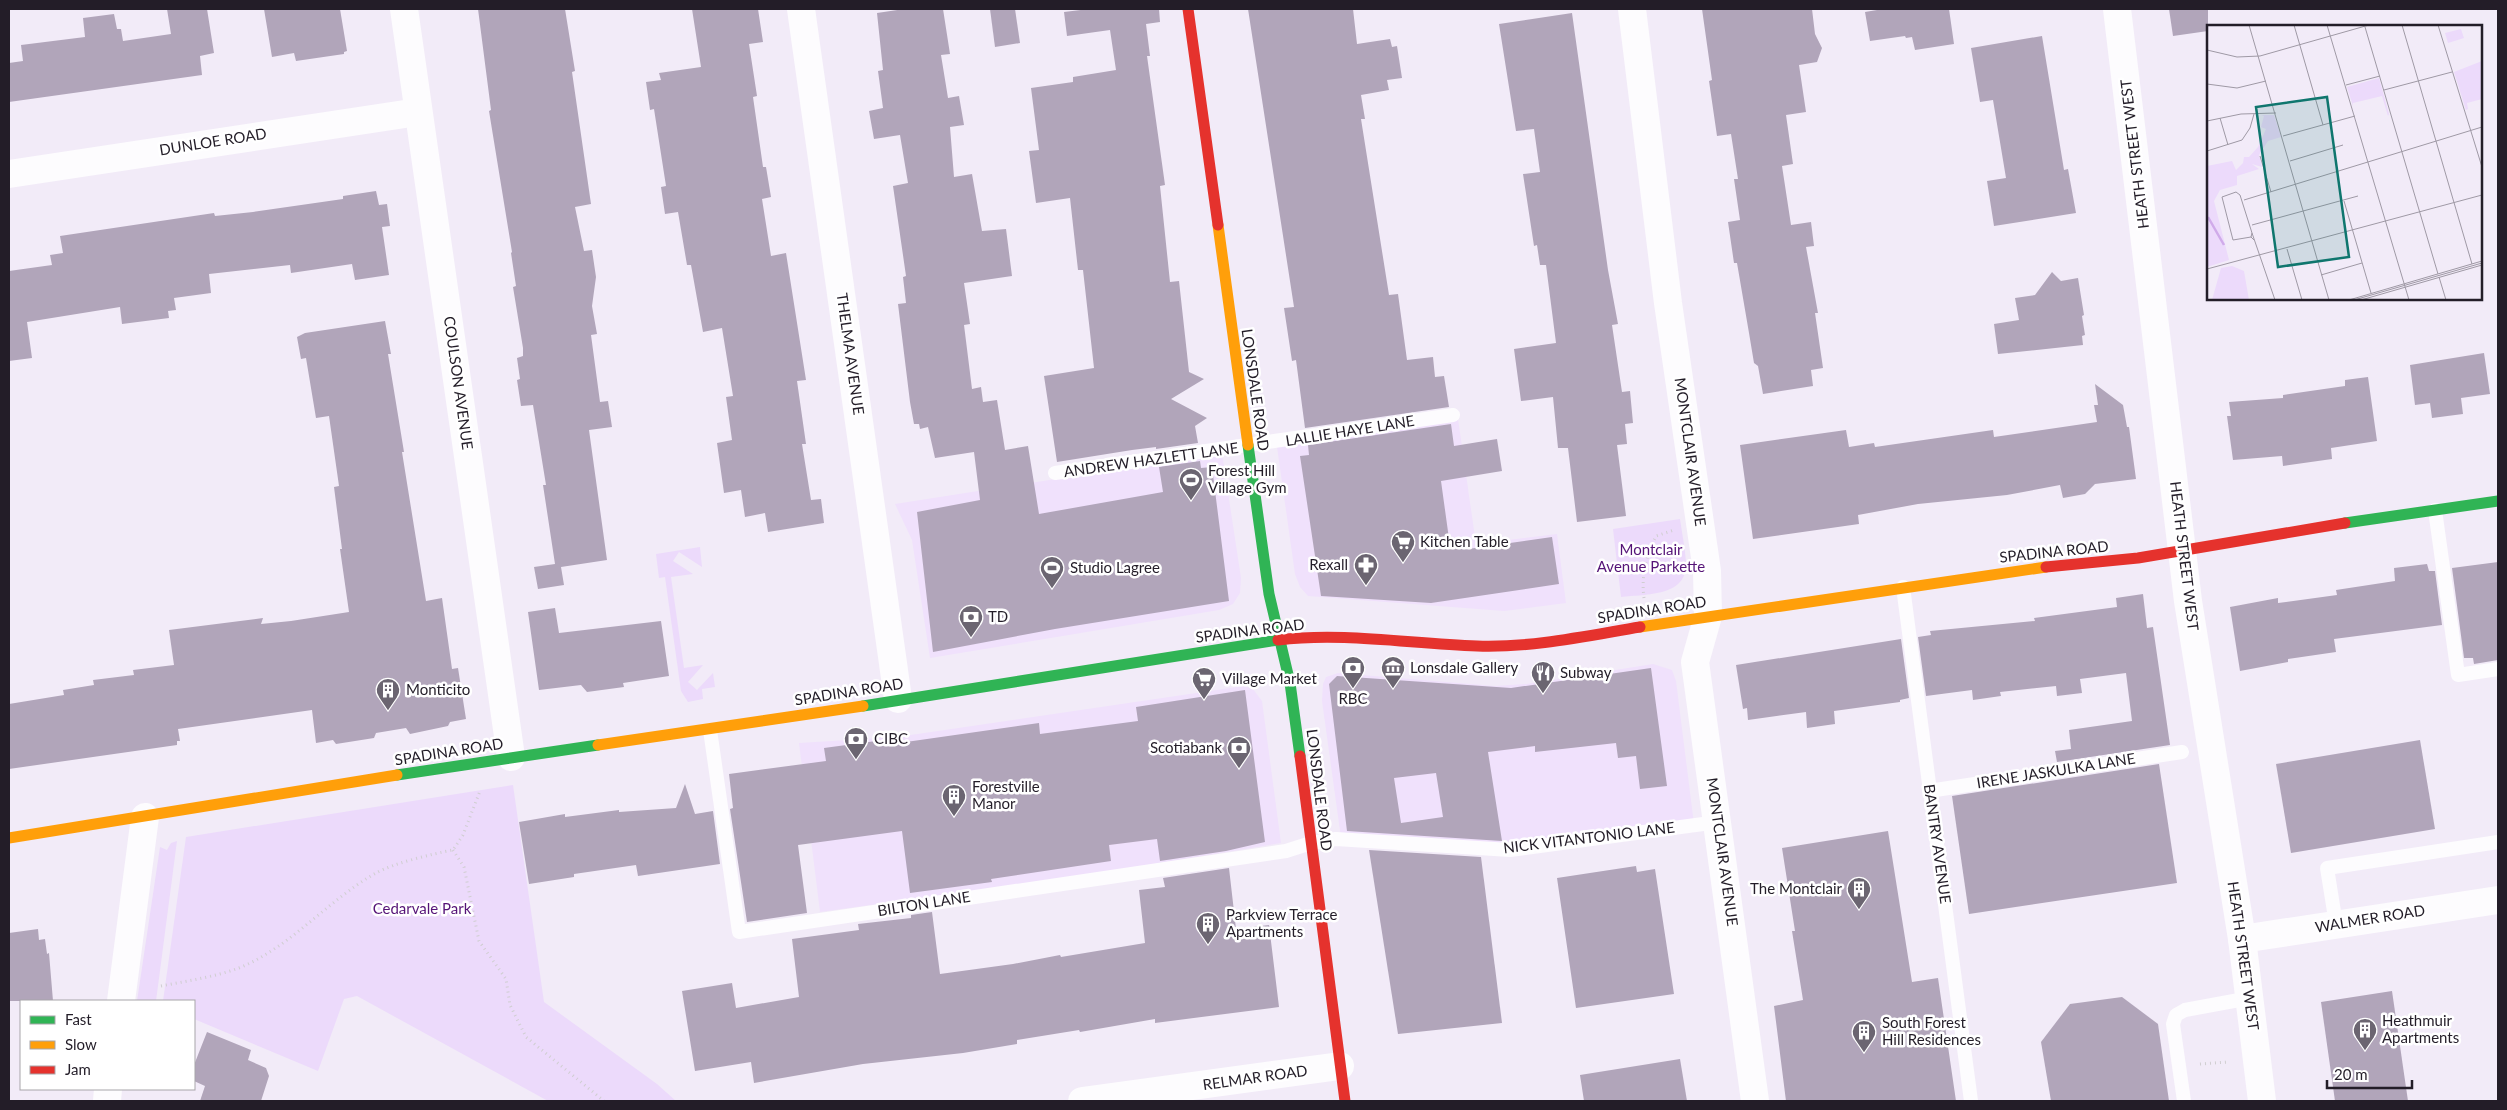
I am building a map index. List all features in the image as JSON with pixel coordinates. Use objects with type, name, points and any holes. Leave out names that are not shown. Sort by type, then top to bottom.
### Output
[{"type":"street","name":"COULSON AVENUE","points":[[404,9],[511,757]]},
{"type":"street","name":"THELMA AVENUE","points":[[801,9],[898,699]]},
{"type":"street","name":"LONSDALE ROAD","points":[[1188,9],[1269,594],[1290,683],[1345,1101]]},
{"type":"street","name":"MONTCLAIR AVENUE","points":[[1632,9],[1668,303],[1708,571],[1708,616],[1695,662],[1755,1101]]},
{"type":"street","name":"HEATH STREET WEST","points":[[2117,9],[2182,552],[2242,938],[2262,1101]]},
{"type":"street","name":"DUNLOE ROAD","points":[[9,174],[418,112]]},
{"type":"street","name":"SPADINA ROAD","points":[[9,838],[511,757],[710,730],[1280,640],[1316,637],[1480,646],[1551,642],[1708,616],[2034,568],[2182,552],[2360,520],[2498,502]]},
{"type":"street","points":[[121,1000],[145,817]]},
{"type":"street","name":"WALMER ROAD","points":[[2242,938],[2498,900]]},
{"type":"street","name":"RELMAR ROAD","points":[[1082,1101],[1340,1066]]},
{"type":"lane","name":"LALLIE HAYE LANE","points":[[1248,446],[1453,415]]},
{"type":"lane","name":"ANDREW HAZLETT LANE","points":[[1054,473],[1248,446]]},
{"type":"lane","points":[[2435,510],[2458,675],[2498,669]]},
{"type":"lane","name":"BANTRY AVENUE","points":[[1903,587],[1971,1101]]},
{"type":"lane","name":"BILTON LANE","points":[[710,730],[739,932],[1286,851],[1311,843]]},
{"type":"lane","name":"IRENE JASKULKA LANE","points":[[1930,790],[2182,752]]},
{"type":"lane","name":"NICK VITANTONIO LANE","points":[[1311,843],[1336,839],[1510,850],[1718,822]]},
{"type":"lane","points":[[2336,924],[2327,868],[2498,842]]},
{"type":"lane","points":[[2184,1101],[2174,1024],[2176,1015],[2185,1010],[2250,998]]},
{"type":"path","points":[[1644,598],[1642,574],[1651,546],[1656,536],[1677,530]]},
{"type":"path","points":[[161,986],[239,968],[266,954],[347,892],[378,872],[437,853],[453,850],[463,835],[481,788]]},
{"type":"path","points":[[453,850],[464,867],[479,941],[506,979],[510,1005],[526,1037],[604,1101]]},
{"type":"path","points":[[2179,1066],[2228,1062]]},
{"type":"shaded area","points":[[1458,419],[1476,544],[1557,534],[1566,603],[1504,611],[1308,596],[1300,587],[1295,574],[1277,447]]},
{"type":"shaded area","points":[[1222,453],[1241,578],[1240,593],[1233,604],[1219,610],[930,658],[912,540],[895,504]]},
{"type":"shaded area","points":[[1653,664],[1672,670],[1676,681],[1695,832],[1508,856],[1342,845],[1322,701],[1323,684],[1326,677],[1338,673],[1494,686],[1527,684]]},
{"type":"shaded area","points":[[1244,686],[1253,689],[1262,701],[1281,843],[1087,875],[820,912],[799,743],[897,737]]},
{"type":"green space","name":"Montclair Avenue Parkette","points":[[1680,519],[1686,562],[1685,573],[1680,582],[1664,592],[1621,597],[1613,529]]},
{"type":"green space","points":[[700,547],[702,567],[679,552],[673,561],[693,574],[671,577],[684,668],[703,665],[688,682],[697,690],[713,673],[715,687],[702,689],[703,699],[688,702],[681,691],[665,577],[659,578],[656,554]]},
{"type":"green space","name":"Cedarvale Park","points":[[513,785],[544,1002],[657,1084],[676,1101],[548,1101],[357,996],[344,999],[318,1071],[195,1019],[195,1000],[163,1000],[186,837]]},
{"type":"green space","points":[[177,841],[156,1000],[137,1000],[160,847],[167,850],[171,843]]},
{"type":"building","points":[[167,9],[207,9],[214,53],[200,56],[202,75],[9,102],[9,63],[23,61],[21,45],[85,37],[83,18],[114,14],[117,29],[121,29],[123,41],[171,34]]},
{"type":"building","points":[[264,9],[340,9],[347,51],[344,54],[296,61],[294,53],[272,57]]},
{"type":"building","points":[[478,9],[565,9],[575,71],[572,72],[591,204],[575,207],[584,251],[592,250],[596,277],[592,306],[597,334],[591,335],[600,402],[608,401],[612,427],[589,430],[607,560],[561,567],[564,585],[538,589],[534,567],[555,564],[543,485],[546,485],[533,405],[521,406],[517,380],[520,379],[517,358],[523,356],[523,348],[513,287],[516,286],[512,252],[489,111],[491,110]]},
{"type":"building","points":[[692,9],[758,9],[763,42],[749,44],[757,96],[753,97],[763,167],[766,167],[771,197],[762,199],[771,256],[786,253],[806,380],[797,381],[806,444],[802,444],[811,500],[821,499],[824,523],[768,532],[765,513],[745,517],[741,490],[724,493],[717,443],[732,440],[726,397],[733,396],[722,328],[703,332],[691,265],[687,265],[678,212],[665,214],[661,187],[666,186],[654,109],[650,110],[646,82],[661,80],[659,73],[701,67]]},
{"type":"building","points":[[904,9],[943,9],[950,54],[941,55],[948,98],[959,96],[964,125],[950,127],[954,177],[972,174],[982,231],[1006,229],[1012,276],[964,283],[970,324],[964,325],[972,389],[981,387],[983,402],[997,400],[1005,450],[1028,446],[1039,514],[1163,492],[1159,467],[1200,461],[1201,468],[1212,467],[1229,601],[1055,629],[933,652],[917,512],[980,500],[974,452],[935,458],[928,427],[920,429],[919,424],[914,424],[910,402],[898,304],[906,303],[903,277],[906,276],[893,186],[908,183],[900,135],[874,139],[869,111],[883,108],[878,71],[883,70],[877,13]]},
{"type":"building","points":[[990,9],[1015,9],[1020,43],[995,47]]},
{"type":"building","points":[[1089,9],[1159,9],[1160,22],[1146,24],[1150,56],[1147,56],[1165,185],[1160,186],[1170,282],[1179,281],[1189,372],[1204,379],[1171,399],[1207,418],[1195,426],[1198,443],[1156,449],[1156,447],[1132,450],[1057,462],[1044,376],[1094,368],[1083,270],[1078,270],[1070,198],[1036,203],[1029,151],[1039,150],[1031,88],[1073,82],[1073,77],[1116,70],[1110,30],[1067,36],[1064,12]]},
{"type":"building","points":[[1248,9],[1353,9],[1357,44],[1390,39],[1392,47],[1397,46],[1402,78],[1387,80],[1389,90],[1361,95],[1365,119],[1361,119],[1389,295],[1398,294],[1407,360],[1433,357],[1435,377],[1444,376],[1449,407],[1305,428],[1296,360],[1292,361],[1284,308],[1294,307]]},
{"type":"building","points":[[1702,9],[1812,9],[1815,34],[1822,48],[1817,62],[1799,65],[1806,112],[1786,115],[1793,164],[1782,166],[1791,225],[1811,222],[1814,246],[1806,247],[1818,313],[1815,313],[1823,368],[1811,370],[1813,386],[1763,394],[1758,366],[1754,363],[1737,263],[1734,263],[1728,222],[1740,220],[1734,179],[1738,179],[1731,134],[1717,136],[1709,81],[1712,80]]},
{"type":"building","points":[[1883,9],[1949,9],[1954,44],[1915,50],[1912,37],[1906,38],[1905,36],[1870,41],[1865,12]]},
{"type":"building","points":[[2169,9],[2208,9],[2207,31],[2173,36]]},
{"type":"building","points":[[1572,13],[1608,270],[1618,324],[1612,325],[1622,392],[1630,391],[1633,423],[1625,424],[1627,444],[1617,445],[1626,516],[1577,522],[1568,448],[1558,448],[1553,397],[1521,401],[1514,349],[1556,343],[1546,265],[1540,265],[1537,245],[1534,246],[1523,174],[1540,172],[1534,129],[1516,131],[1499,24]]},
{"type":"building","points":[[2042,36],[2064,170],[2068,169],[2076,213],[1994,226],[1987,181],[2006,178],[1993,100],[1980,102],[1971,48]]},
{"type":"building","points":[[376,191],[379,205],[387,204],[390,226],[382,227],[389,275],[355,280],[352,264],[291,273],[290,265],[209,274],[211,293],[174,298],[176,310],[168,311],[169,318],[122,324],[120,307],[27,322],[32,358],[9,361],[9,271],[52,265],[50,255],[63,253],[60,236],[214,213],[215,216],[253,212],[343,199],[343,196]]},
{"type":"building","points":[[2052,272],[2061,281],[2078,278],[2084,315],[2082,316],[2085,335],[2082,336],[2083,345],[1998,354],[1994,324],[2019,320],[2015,298],[2035,295]]},
{"type":"building","points":[[385,321],[391,354],[388,354],[404,452],[402,452],[426,601],[442,598],[452,669],[458,668],[466,719],[450,722],[448,726],[410,734],[406,728],[376,733],[374,738],[336,744],[333,740],[316,743],[312,710],[178,729],[180,741],[177,741],[177,745],[9,769],[9,704],[64,695],[63,690],[94,685],[93,680],[134,675],[133,670],[174,665],[169,630],[263,618],[261,624],[291,621],[349,612],[334,487],[339,486],[329,416],[316,418],[306,358],[301,359],[297,337],[305,333]]},
{"type":"building","points":[[2484,353],[2490,394],[2461,398],[2463,414],[2432,418],[2430,403],[2415,405],[2410,365]]},
{"type":"building","points":[[2368,377],[2377,441],[2331,448],[2332,459],[2283,466],[2282,456],[2233,460],[2227,416],[2231,416],[2229,402],[2283,398],[2283,395],[2345,386],[2345,380]]},
{"type":"building","points":[[2095,384],[2123,405],[2127,427],[2129,427],[2136,479],[2095,484],[2085,494],[2063,498],[2060,485],[2007,495],[1918,504],[1858,515],[1859,524],[1753,539],[1740,445],[1846,430],[1849,447],[1874,443],[1875,447],[1993,430],[1994,437],[2097,422],[2094,405],[2098,405]]},
{"type":"building","points":[[1451,424],[1454,446],[1497,439],[1502,471],[1441,481],[1450,546],[1467,543],[1468,549],[1552,537],[1559,584],[1431,603],[1321,596],[1300,456],[1309,455],[1308,445]]},
{"type":"building","points":[[2498,562],[2498,660],[2474,664],[2473,658],[2464,658],[2452,568]]},
{"type":"building","points":[[2427,564],[2429,571],[2435,571],[2442,625],[2334,639],[2336,652],[2288,659],[2288,662],[2240,671],[2230,607],[2278,598],[2278,603],[2337,595],[2336,590],[2395,581],[2394,568]]},
{"type":"building","points":[[2143,594],[2147,628],[2153,627],[2170,745],[2057,762],[2055,751],[2071,749],[2069,730],[2132,721],[2126,673],[2080,679],[2082,693],[2057,696],[2056,686],[2000,692],[2001,696],[1973,700],[1972,690],[1926,696],[1918,637],[1931,635],[1930,631],[2035,621],[2034,618],[2117,607],[2116,598]]},
{"type":"building","points":[[555,608],[559,633],[661,621],[669,676],[623,683],[624,687],[587,692],[581,685],[539,690],[528,612]]},
{"type":"building","points":[[1901,639],[1909,698],[1900,700],[1900,702],[1834,711],[1835,724],[1807,728],[1806,712],[1748,720],[1747,708],[1743,709],[1736,665]]},
{"type":"building","points":[[1651,668],[1667,786],[1640,789],[1636,756],[1618,758],[1616,743],[1535,752],[1535,746],[1488,752],[1502,841],[1347,831],[1329,684],[1337,676],[1511,688]],"holes":[[[1436,773],[1443,817],[1401,823],[1394,778]]]},
{"type":"building","points":[[1245,690],[1265,842],[1226,851],[1160,861],[1157,839],[1109,845],[1111,861],[991,879],[992,882],[910,893],[902,831],[798,845],[807,913],[747,922],[730,809],[733,808],[729,774],[826,761],[824,748],[891,739],[892,744],[1039,723],[1040,734],[1138,721],[1136,707]]},
{"type":"building","points":[[2420,740],[2435,829],[2291,853],[2276,764]]},
{"type":"building","points":[[2159,764],[2177,883],[1969,914],[1952,796]]},
{"type":"building","points":[[685,784],[695,814],[713,811],[720,864],[638,876],[636,865],[574,874],[574,877],[529,884],[519,822],[565,814],[565,817],[619,810],[619,812],[676,808]]},
{"type":"building","points":[[1888,831],[1912,982],[1938,978],[1956,1101],[1786,1101],[1774,1006],[1803,1000],[1792,931],[1795,931],[1782,848]]},
{"type":"building","points":[[1369,850],[1481,857],[1502,1023],[1398,1034]]},
{"type":"building","points":[[1636,866],[1637,872],[1655,869],[1674,994],[1576,1008],[1557,878]]},
{"type":"building","points":[[1229,868],[1236,929],[1269,925],[1279,1007],[1155,1023],[1155,1019],[1080,1032],[1079,1030],[1017,1040],[1017,1044],[963,1053],[863,1064],[754,1083],[751,1062],[695,1071],[682,991],[732,983],[736,1008],[799,997],[792,939],[859,930],[858,924],[911,918],[911,915],[932,912],[940,974],[1013,964],[1060,955],[1061,957],[1145,943],[1139,890],[1165,887],[1163,878]]},
{"type":"building","points":[[38,929],[39,940],[45,939],[47,954],[49,953],[53,1000],[9,1001],[9,933]]},
{"type":"building","name":"Heathmuir Apartments","points":[[2392,991],[2408,1101],[2335,1101],[2321,1002]]},
{"type":"building","points":[[2122,997],[2158,1024],[2169,1101],[2051,1101],[2041,1042],[2070,1004]]},
{"type":"building","points":[[207,1032],[251,1050],[248,1060],[266,1068],[269,1076],[261,1101],[200,1101],[205,1086],[195,1081],[195,1062]]},
{"type":"building","points":[[1680,1059],[1687,1101],[1584,1101],[1580,1075]]},
{"type":"traffic: fast","points":[[1248,445],[1269,594],[1290,683],[1300,756]]},
{"type":"traffic: fast","points":[[2345,523],[2498,501]]},
{"type":"traffic: fast","points":[[863,706],[1278,640]]},
{"type":"traffic: fast","points":[[397,775],[598,745]]},
{"type":"traffic: slow","points":[[1218,225],[1248,445]]},
{"type":"traffic: slow","points":[[1640,627],[2046,567]]},
{"type":"traffic: slow","points":[[598,745],[863,706]]},
{"type":"traffic: slow","points":[[9,838],[397,775]]},
{"type":"traffic: jam","points":[[1188,9],[1218,225]]},
{"type":"traffic: jam","points":[[2046,567],[2138,558],[2345,523]]},
{"type":"traffic: jam","points":[[1278,640],[1328,637],[1497,646],[1558,641],[1640,627]]},
{"type":"traffic: jam","points":[[1300,756],[1345,1101]]},
{"type":"place","name":"Forest Hill Village Gym","points":[[1191,501]]},
{"type":"place","name":"Kitchen Table","points":[[1403,563]]},
{"type":"place","name":"Rexall","points":[[1366,586]]},
{"type":"place","name":"Studio Lagree","points":[[1052,589]]},
{"type":"place","name":"TD","points":[[971,638]]},
{"type":"place","name":"RBC","points":[[1353,689]]},
{"type":"place","name":"Lonsdale Gallery","points":[[1393,689]]},
{"type":"place","name":"Subway","points":[[1543,694]]},
{"type":"place","name":"Village Market","points":[[1204,700]]},
{"type":"place","name":"Monticito","points":[[388,711]]},
{"type":"place","name":"CIBC","points":[[856,760]]},
{"type":"place","name":"Scotiabank","points":[[1239,769]]},
{"type":"place","name":"Forestville Manor","points":[[954,817]]},
{"type":"place","name":"The Montclair","points":[[1859,910]]},
{"type":"place","name":"Parkview Terrace Apartments","points":[[1208,945]]},
{"type":"place","name":"Heathmuir Apartments","points":[[2365,1051]]},
{"type":"place","name":"South Forest Hill Residences","points":[[1864,1053]]}]
